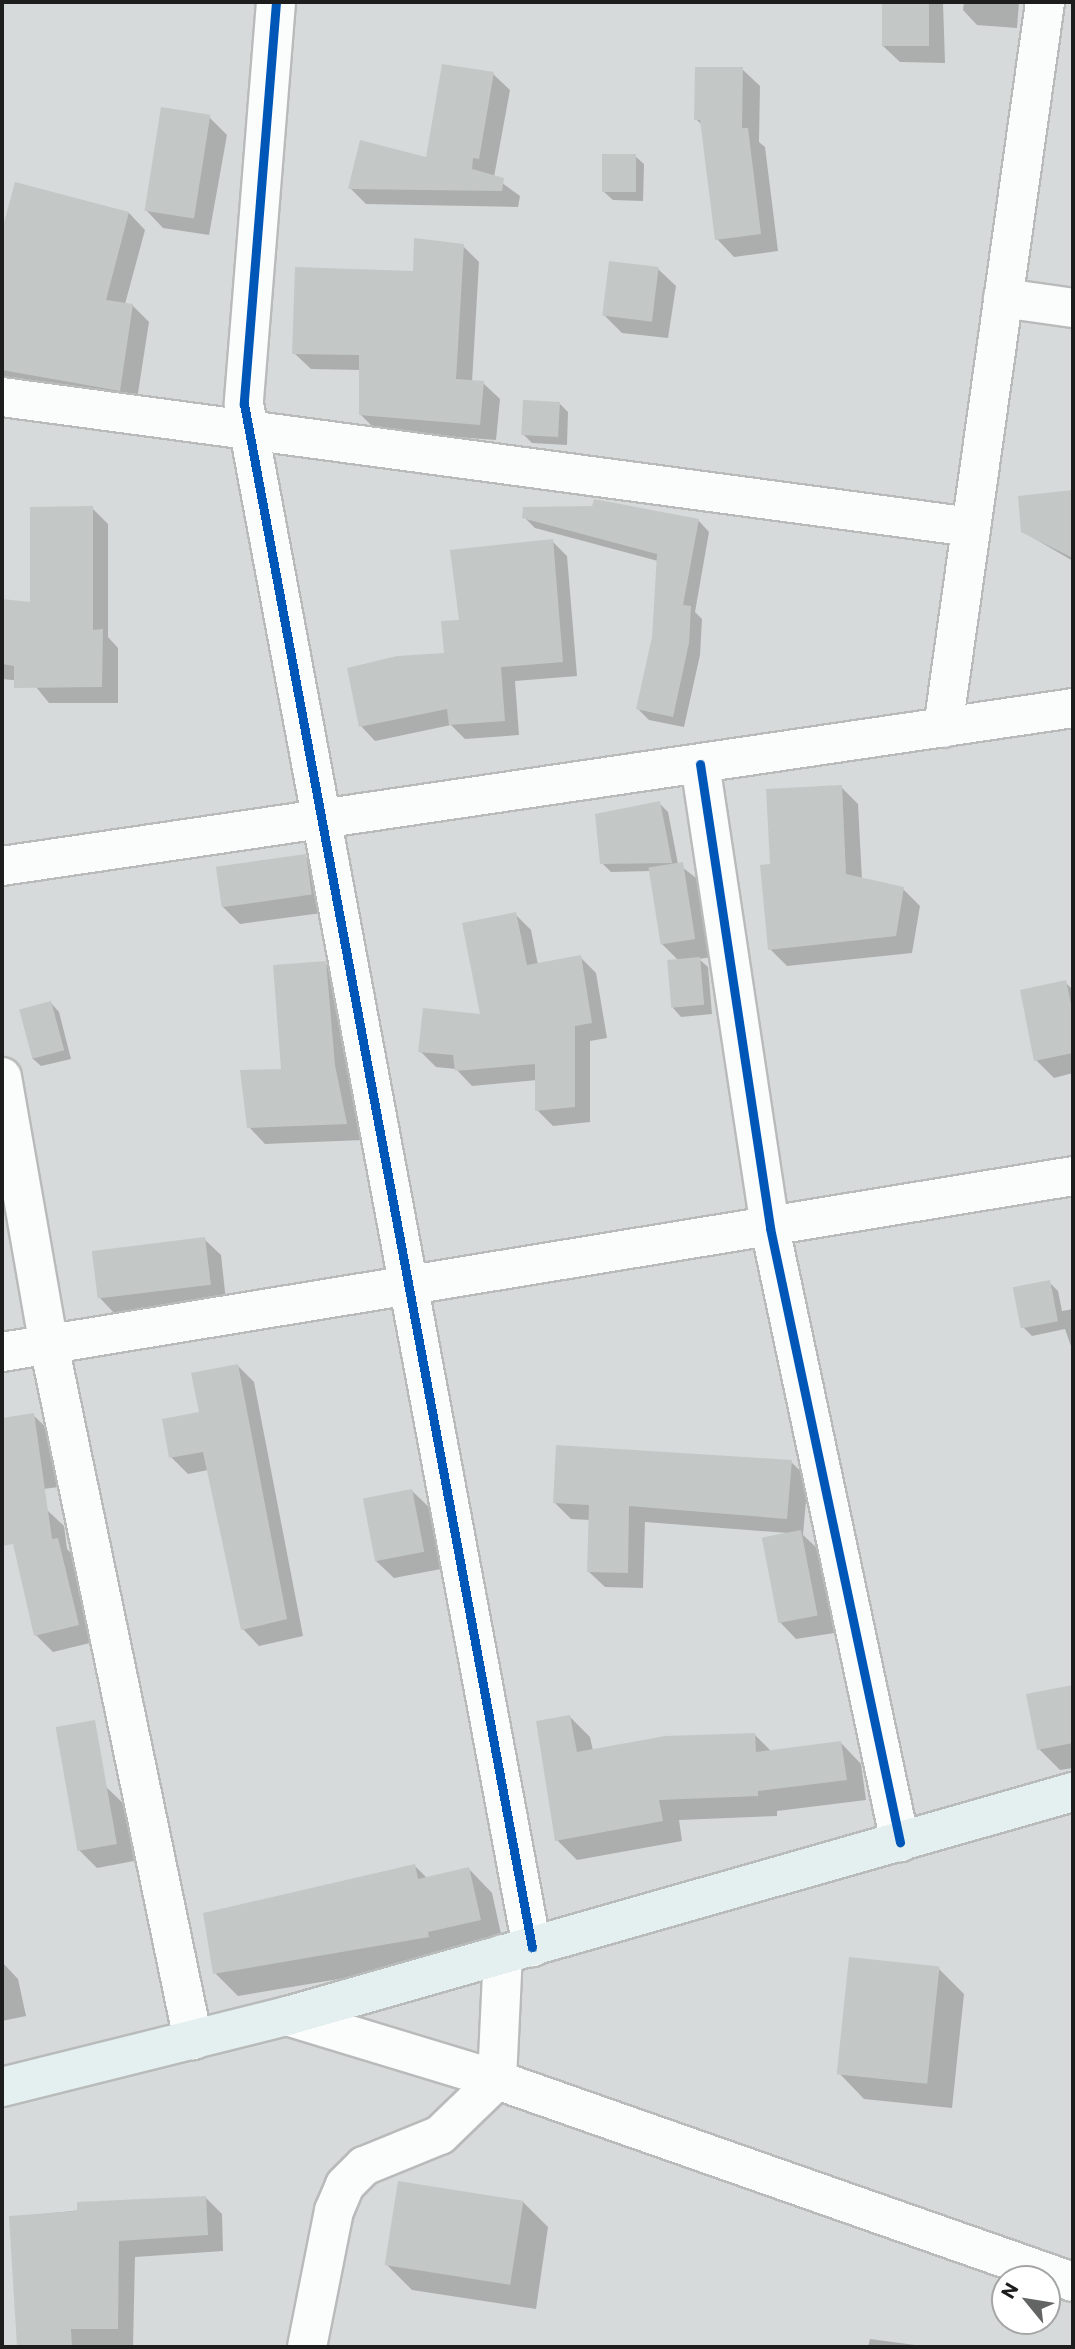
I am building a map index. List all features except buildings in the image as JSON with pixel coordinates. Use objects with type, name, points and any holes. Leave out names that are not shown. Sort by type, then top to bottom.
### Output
[{"type":"main road","points":[[2,2087],[287,2016],[1073,1792]]},
{"type":"street","points":[[276,2],[244,404],[408,1282],[518,1950],[497,2080],[440,2136],[364,2166],[345,2185],[334,2211],[307,2347]]},
{"type":"street","points":[[943,727],[1045,2]]},
{"type":"street","points":[[1003,298],[1073,308]]},
{"type":"street","points":[[2,397],[971,527]]},
{"type":"street","points":[[2,866],[1073,708]]},
{"type":"street","points":[[700,764],[770,1228],[900,1842]]},
{"type":"street","points":[[2,1077],[49,1345],[193,2040]]},
{"type":"street","points":[[2,1352],[408,1282],[770,1228],[1073,1176]]},
{"type":"street","points":[[287,2016],[497,2080],[1073,2282]]},
{"type":"shaded area","points":[[2,2],[1073,2],[1073,2347],[2,2347]]},
{"type":"cycle path","points":[[276,2],[244,404],[532,1947]]},
{"type":"cycle path","points":[[700,764],[770,1228],[900,1842]]}]
